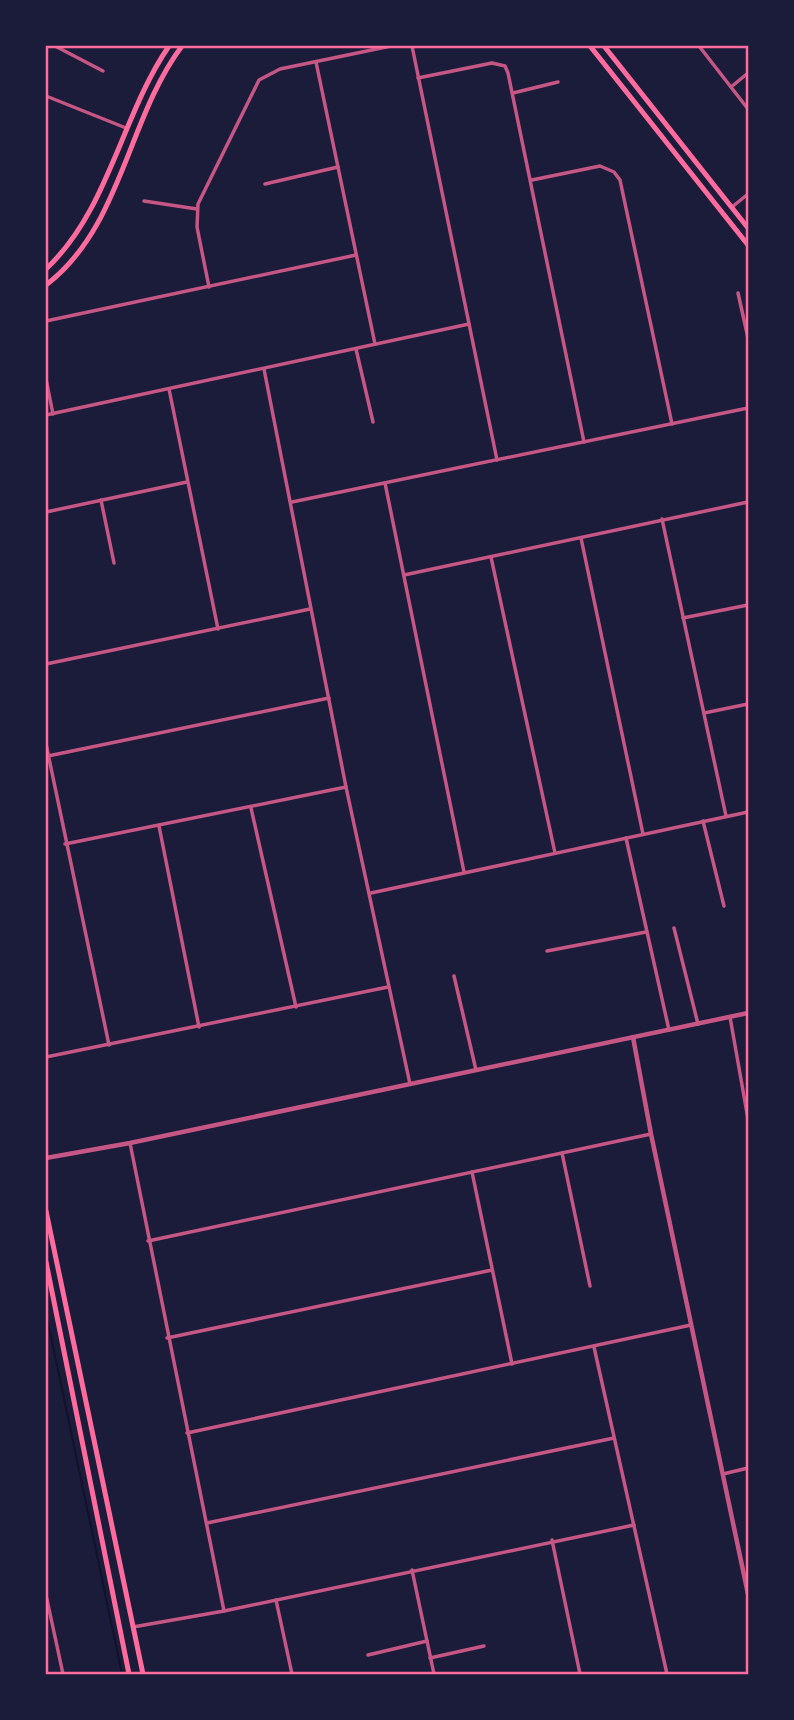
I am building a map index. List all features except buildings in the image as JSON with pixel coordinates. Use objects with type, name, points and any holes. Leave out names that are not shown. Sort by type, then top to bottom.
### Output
[{"type":"main road","points":[[46,285],[72,261],[92,233],[157,90],[182,46]]},
{"type":"main road","points":[[590,46],[748,245]]},
{"type":"main road","points":[[604,46],[748,228]]},
{"type":"main road","points":[[46,269],[68,246],[89,212],[165,47]]},
{"type":"main road","points":[[46,1211],[143,1675]]},
{"type":"main road","points":[[46,1262],[129,1674]]},
{"type":"main road","points":[[129,1674],[140,1662]]},
{"type":"street","points":[[55,46],[103,71]]},
{"type":"street","points":[[209,287],[197,227],[197,209],[259,80],[280,69],[391,46]]},
{"type":"street","points":[[412,46],[498,460]]},
{"type":"street","points":[[699,46],[748,109]]},
{"type":"street","points":[[316,62],[375,345]]},
{"type":"street","points":[[418,78],[500,64],[508,73],[584,442]]},
{"type":"street","points":[[731,87],[748,73]]},
{"type":"street","points":[[513,93],[558,82]]},
{"type":"street","points":[[46,102],[47,96],[126,128]]},
{"type":"street","points":[[532,180],[600,166],[614,172],[620,180],[672,424]]},
{"type":"street","points":[[265,184],[338,167]]},
{"type":"street","points":[[732,208],[748,194]]},
{"type":"street","points":[[144,201],[197,209]]},
{"type":"street","points":[[46,321],[356,255]]},
{"type":"street","points":[[738,293],[748,338]]},
{"type":"street","points":[[46,415],[470,324]]},
{"type":"street","points":[[356,349],[373,422]]},
{"type":"street","points":[[264,369],[346,787],[371,893],[388,987],[410,1084]]},
{"type":"street","points":[[46,379],[52,414]]},
{"type":"street","points":[[169,389],[218,629]]},
{"type":"street","points":[[292,502],[748,408]]},
{"type":"street","points":[[46,512],[187,482]]},
{"type":"street","points":[[385,483],[464,872]]},
{"type":"street","points":[[101,500],[114,563]]},
{"type":"street","points":[[404,575],[748,502]]},
{"type":"street","points":[[662,519],[726,816]]},
{"type":"street","points":[[581,538],[643,835]]},
{"type":"street","points":[[491,557],[555,853]]},
{"type":"street","points":[[683,618],[748,605]]},
{"type":"street","points":[[46,664],[310,609]]},
{"type":"street","points":[[48,756],[329,698]]},
{"type":"street","points":[[704,713],[748,704]]},
{"type":"street","points":[[46,744],[109,1045]]},
{"type":"street","points":[[65,844],[346,787]]},
{"type":"street","points":[[251,808],[296,1007]]},
{"type":"street","points":[[371,893],[748,812]]},
{"type":"street","points":[[703,821],[724,906]]},
{"type":"street","points":[[159,826],[200,1027]]},
{"type":"street","points":[[626,838],[669,1030]]},
{"type":"street","points":[[674,928],[698,1024]]},
{"type":"street","points":[[547,951],[646,932]]},
{"type":"street","points":[[454,976],[476,1070]]},
{"type":"street","points":[[46,1057],[388,987]]},
{"type":"street","points":[[46,1158],[130,1143],[748,1013]]},
{"type":"street","points":[[730,1017],[748,1119]]},
{"type":"street","points":[[633,1037],[691,1325],[746,1573],[748,1594]]},
{"type":"street","points":[[148,1241],[651,1134]]},
{"type":"street","points":[[130,1143],[167,1338],[224,1611]]},
{"type":"street","points":[[562,1153],[590,1286]]},
{"type":"street","points":[[472,1172],[512,1364]]},
{"type":"street","points":[[167,1338],[492,1270]]},
{"type":"street","points":[[187,1433],[691,1325]]},
{"type":"street","points":[[594,1347],[667,1675]]},
{"type":"street","points":[[207,1523],[614,1438]]},
{"type":"street","points":[[723,1474],[748,1468]]},
{"type":"street","points":[[133,1626],[224,1611],[634,1525]]},
{"type":"street","points":[[552,1541],[580,1675]]},
{"type":"street","points":[[412,1570],[434,1675]]},
{"type":"street","points":[[46,1595],[63,1675]]},
{"type":"street","points":[[276,1600],[292,1675]]},
{"type":"street","points":[[368,1655],[427,1641]]},
{"type":"street","points":[[430,1658],[484,1646]]},
{"type":"waterway","points":[[46,1313],[122,1674]]}]
